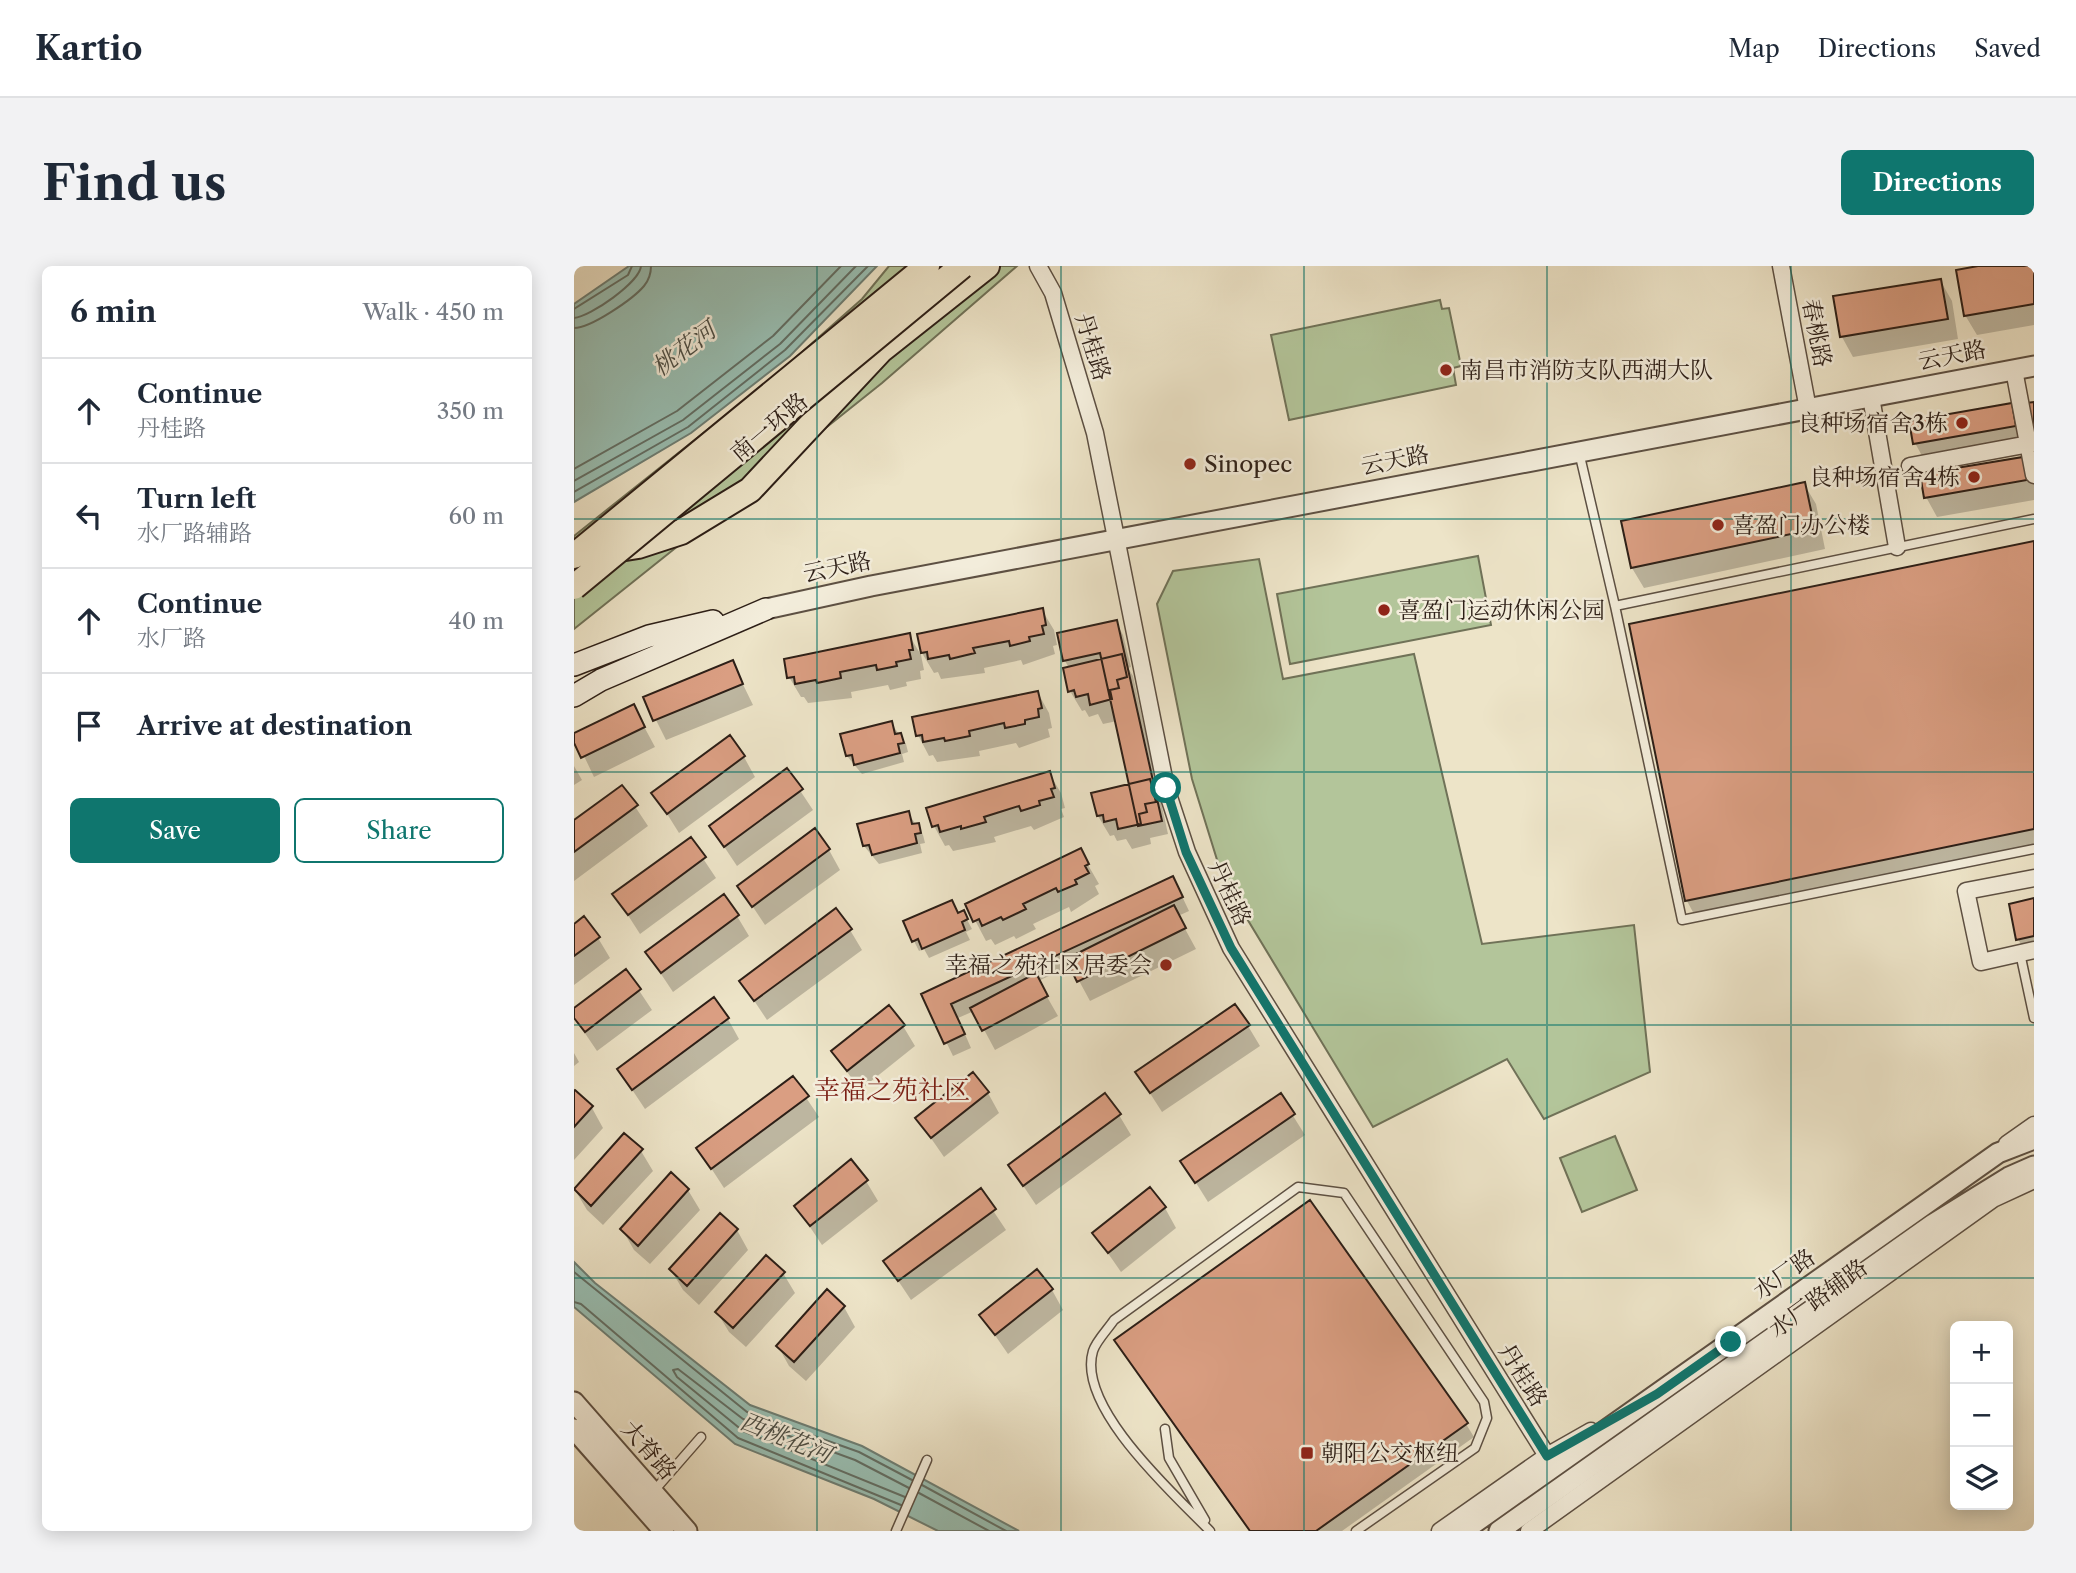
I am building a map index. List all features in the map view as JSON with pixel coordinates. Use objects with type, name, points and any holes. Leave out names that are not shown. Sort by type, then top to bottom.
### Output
[{"type":"highway","name":"南一环路","points":[[574,553],[927,266]]},
{"type":"highway","name":"南一环路","points":[[574,587],[962,266]]},
{"type":"highway","points":[[574,553],[638,546],[681,532],[750,490],[881,350],[987,266]]},
{"type":"main road","name":"云天路","points":[[574,665],[649,636],[766,609]]},
{"type":"main road","name":"云天路","points":[[574,696],[601,680],[766,609]]},
{"type":"street","name":"丹桂路","points":[[1039,266],[1053,293],[1095,433],[1166,788],[1186,852],[1231,948],[1550,1461]]},
{"type":"street","name":"春桃路","points":[[1781,266],[1808,409]]},
{"type":"street","name":"云天路","points":[[766,609],[2034,366]]},
{"type":"street","points":[[2014,370],[2031,443],[2034,475]]},
{"type":"street","points":[[1871,397],[1897,547]]},
{"type":"street","points":[[1910,466],[2031,443]]},
{"type":"street","points":[[2027,951],[1981,962],[1966,891],[2034,878]]},
{"type":"street","name":"水厂路辅路","points":[[1731,1342],[2034,1125]]},
{"type":"street","name":"水厂路","points":[[1463,1531],[1550,1461],[1657,1394],[1998,1153],[2034,1139]]},
{"type":"street","name":"水厂路","points":[[1499,1531],[1933,1224],[2009,1177],[2034,1166]]},
{"type":"street","name":"水厂路辅路","points":[[1529,1531],[1993,1199],[2034,1180]]},
{"type":"street","name":"大脊路","points":[[574,1402],[687,1531]]},
{"type":"street","name":"大脊路","points":[[574,1429],[664,1531]]},
{"type":"street","points":[[1440,1531],[1550,1461]]},
{"type":"lane","points":[[1579,452],[1682,920],[2034,849]]},
{"type":"lane","points":[[1615,606],[2034,519]]},
{"type":"lane","points":[[2027,951],[2034,1018]]},
{"type":"lane","points":[[1212,1531],[1155,1474],[1101,1404],[1092,1379],[1093,1351],[1114,1320],[1298,1187],[1344,1193],[1484,1402],[1487,1418],[1475,1448],[1356,1531]]},
{"type":"lane","points":[[1166,1429],[1169,1458],[1212,1531]]},
{"type":"lane","points":[[653,1492],[701,1437]]},
{"type":"lane","points":[[896,1531],[927,1460]]},
{"type":"green space","points":[[889,266],[1017,266],[882,383],[574,629],[574,536],[775,376],[862,299]]},
{"type":"green space","points":[[1440,300],[1442,309],[1449,308],[1461,366],[1453,368],[1456,385],[1289,420],[1271,335]]},
{"type":"green space","name":"喜盈门运动休闲公园","points":[[1478,556],[1491,625],[1290,664],[1277,594]]},
{"type":"green space","points":[[1259,559],[1283,679],[1414,654],[1482,944],[1634,925],[1650,1072],[1544,1119],[1507,1059],[1373,1127],[1223,879],[1192,779],[1157,604],[1173,571]]},
{"type":"green space","points":[[1615,1136],[1637,1190],[1582,1212],[1560,1158]]},
{"type":"water","name":"桃花河","points":[[629,266],[877,266],[790,356],[691,433],[574,502],[574,304]]},
{"type":"water","name":"西桃花河","points":[[574,1262],[595,1283],[750,1405],[862,1446],[1019,1531],[938,1531],[874,1499],[735,1444],[574,1307]]},
{"type":"building","points":[[1978,266],[2034,266],[2034,304],[1964,316],[1956,270]]},
{"type":"building","points":[[1941,279],[1948,319],[1840,337],[1833,296]]},
{"type":"building","points":[[2034,402],[2034,424],[2030,425],[2026,403]]},
{"type":"building","name":"良种场宿舍3栋","points":[[2012,403],[2016,426],[1913,444],[1909,421]]},
{"type":"building","name":"良种场宿舍4栋","points":[[2023,457],[2027,480],[1924,498],[1920,474]]},
{"type":"building","name":"喜盈门办公楼","points":[[1805,482],[1815,529],[1631,568],[1621,521]]},
{"type":"building","points":[[2034,541],[2034,829],[1685,901],[1629,624]]},
{"type":"building","points":[[1043,608],[1046,625],[1042,626],[1044,634],[1029,637],[1030,641],[1010,646],[1009,641],[973,648],[975,653],[950,659],[949,655],[928,659],[927,652],[921,653],[917,634]]},
{"type":"building","points":[[1117,620],[1162,821],[1138,826],[1100,653],[1063,661],[1057,633]]},
{"type":"building","points":[[910,633],[913,650],[909,650],[911,659],[896,662],[897,666],[877,670],[876,665],[840,672],[841,678],[817,683],[816,680],[795,684],[794,677],[787,678],[784,659]]},
{"type":"building","points":[[1122,654],[1127,677],[1117,680],[1119,688],[1110,690],[1112,699],[1090,705],[1088,694],[1076,697],[1074,690],[1068,692],[1063,668]]},
{"type":"building","points":[[733,660],[743,684],[653,721],[643,697]]},
{"type":"building","points":[[1038,691],[1042,708],[1038,709],[1039,717],[1025,720],[1025,724],[1005,728],[1004,723],[969,731],[970,736],[945,741],[944,738],[923,742],[922,735],[916,736],[912,717]]},
{"type":"building","points":[[634,704],[645,727],[581,758],[574,743],[574,733]]},
{"type":"building","points":[[892,721],[895,734],[901,733],[904,743],[898,744],[900,753],[854,765],[852,755],[846,756],[840,734]]},
{"type":"building","points":[[730,735],[745,756],[667,814],[651,793]]},
{"type":"building","points":[[787,768],[803,789],[724,847],[709,826]]},
{"type":"building","points":[[1050,771],[1055,788],[1051,789],[1054,797],[1039,801],[1040,805],[1021,811],[1019,806],[984,817],[986,822],[961,829],[961,826],[940,832],[938,825],[932,827],[926,808]]},
{"type":"building","points":[[1150,779],[1156,802],[1145,804],[1147,812],[1139,814],[1141,824],[1118,829],[1116,819],[1104,822],[1103,815],[1097,816],[1091,793]]},
{"type":"building","points":[[622,785],[638,805],[574,852],[574,820]]},
{"type":"building","points":[[909,811],[912,824],[919,823],[921,833],[915,834],[917,843],[872,855],[869,845],[863,846],[857,824]]},
{"type":"building","points":[[815,828],[830,849],[752,907],[737,886]]},
{"type":"building","points":[[691,837],[706,857],[628,915],[612,894]]},
{"type":"building","points":[[1081,848],[1089,864],[1085,866],[1089,873],[1075,880],[1077,884],[1058,892],[1056,888],[1023,904],[1026,909],[1003,920],[1001,917],[982,926],[979,919],[973,922],[965,904]]},
{"type":"building","points":[[1173,876],[1183,897],[951,1004],[965,1034],[944,1044],[921,994]]},
{"type":"building","points":[[724,894],[739,915],[661,973],[645,952]]},
{"type":"building","points":[[2034,898],[2034,936],[2016,940],[2009,904]]},
{"type":"building","points":[[952,900],[958,913],[964,910],[968,919],[962,922],[965,930],[922,949],[918,939],[912,942],[903,921]]},
{"type":"building","points":[[1174,905],[1186,928],[1077,982],[1066,959]]},
{"type":"building","points":[[836,908],[852,929],[754,1001],[739,981]]},
{"type":"building","points":[[584,916],[600,937],[574,956],[574,924]]},
{"type":"building","points":[[626,969],[641,989],[585,1032],[574,1018],[574,1008]]},
{"type":"building","points":[[1036,973],[1048,996],[982,1031],[970,1008]]},
{"type":"building","points":[[714,997],[729,1018],[632,1090],[617,1069]]},
{"type":"building","points":[[1235,1004],[1250,1025],[1150,1093],[1135,1072]]},
{"type":"building","points":[[889,1005],[905,1025],[847,1071],[831,1051]]},
{"type":"building","points":[[973,1072],[989,1092],[931,1138],[915,1118]]},
{"type":"building","points":[[793,1076],[809,1096],[711,1169],[696,1148]]},
{"type":"building","points":[[574,1091],[593,1106],[574,1127]]},
{"type":"building","points":[[1105,1093],[1121,1114],[1023,1186],[1008,1165]]},
{"type":"building","points":[[1281,1093],[1295,1114],[1195,1183],[1180,1161]]},
{"type":"building","points":[[624,1133],[643,1149],[591,1206],[574,1189]]},
{"type":"building","points":[[851,1159],[868,1180],[810,1226],[794,1206]]},
{"type":"building","points":[[671,1172],[689,1189],[638,1246],[620,1229]]},
{"type":"building","points":[[1150,1187],[1166,1207],[1108,1253],[1092,1233]]},
{"type":"building","points":[[981,1188],[996,1209],[898,1281],[883,1261]]},
{"type":"building","points":[[1310,1200],[1468,1423],[1316,1531],[1250,1531],[1114,1340]]},
{"type":"building","points":[[720,1213],[738,1229],[687,1286],[669,1269]]},
{"type":"building","points":[[766,1255],[785,1272],[733,1328],[715,1312]]},
{"type":"building","points":[[1037,1269],[1053,1289],[995,1335],[979,1315]]},
{"type":"building","points":[[827,1289],[845,1306],[794,1362],[776,1346]]},
{"type":"place","name":"南昌市消防支队西湖大队","points":[[1446,370]]},
{"type":"place","name":"良种场宿舍3栋","points":[[1962,423]]},
{"type":"place","name":"Sinopec","points":[[1190,464]]},
{"type":"place","name":"良种场宿舍4栋","points":[[1974,477]]},
{"type":"place","name":"喜盈门办公楼","points":[[1718,525]]},
{"type":"place","name":"喜盈门运动休闲公园","points":[[1384,610]]},
{"type":"place","name":"幸福之苑社区居委会","points":[[1166,965]]},
{"type":"place","name":"朝阳公交枢纽","points":[[1307,1453]]},
{"type":"district","name":"幸福之苑社区","points":[[892,1090]]},
{"type":"route","points":[[1166,788],[1186,852],[1231,948],[1547,1456],[1657,1394],[1731,1342]]}]
